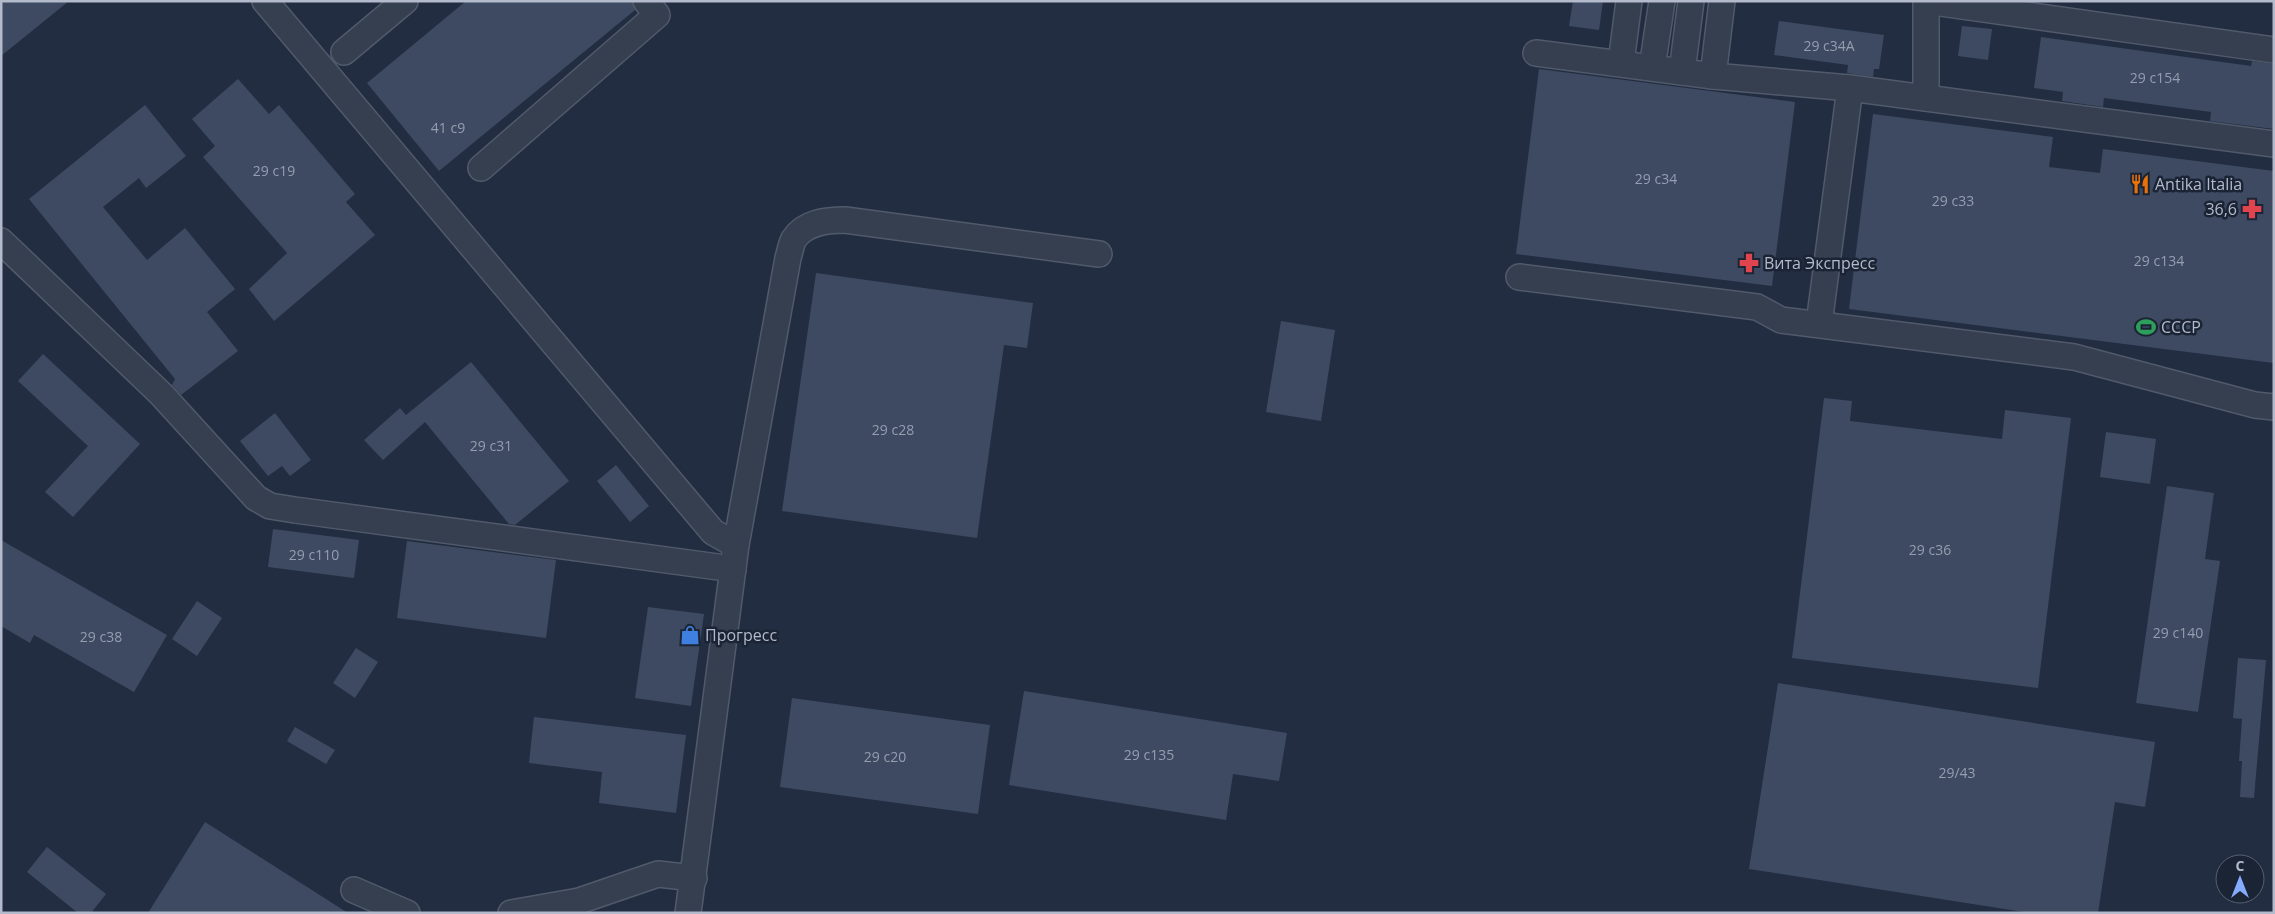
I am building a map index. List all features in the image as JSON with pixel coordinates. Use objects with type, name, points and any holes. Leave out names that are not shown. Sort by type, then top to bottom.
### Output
[{"type":"lane","points":[[265,1],[734,557]]},
{"type":"lane","points":[[344,52],[405,1]]},
{"type":"lane","points":[[481,168],[657,15],[646,1]]},
{"type":"lane","points":[[1620,63],[1629,1]]},
{"type":"lane","points":[[1652,68],[1662,1]]},
{"type":"lane","points":[[1682,72],[1691,1]]},
{"type":"lane","points":[[1713,76],[1722,1]]},
{"type":"lane","points":[[1926,98],[1926,2],[2274,50]]},
{"type":"lane","points":[[1536,53],[1713,76],[1850,88],[2274,144]]},
{"type":"lane","points":[[1819,324],[1850,88]]},
{"type":"lane","points":[[688,913],[734,557],[788,258],[794,238],[807,227],[825,220],[845,220],[1099,254]]},
{"type":"lane","points":[[1,242],[160,394],[262,503],[305,511],[734,557]]},
{"type":"lane","points":[[1519,277],[1757,307],[1782,320],[2074,357],[2255,404],[2274,407]]},
{"type":"lane","points":[[510,913],[578,901],[658,874],[694,878]]},
{"type":"lane","points":[[354,890],[407,913]]},
{"type":"building","points":[[1,1],[69,1],[1,56]]},
{"type":"building","points":[[466,1],[632,1],[635,10],[439,171],[367,83]]},
{"type":"building","points":[[1573,1],[1603,1],[1599,30],[1569,26]]},
{"type":"building","points":[[1779,21],[1884,35],[1879,69],[1874,69],[1873,77],[1847,73],[1848,65],[1774,55]]},
{"type":"building","points":[[1962,26],[1992,29],[1988,60],[1958,56]]},
{"type":"building","points":[[2041,37],[2251,66],[2252,61],[2274,64],[2274,129],[2210,121],[2211,112],[2104,98],[2103,107],[2062,101],[2063,92],[2034,88]]},
{"type":"building","points":[[1539,69],[1795,102],[1772,286],[1516,254]]},
{"type":"building","points":[[238,79],[269,114],[279,105],[355,194],[346,202],[375,235],[274,321],[249,289],[287,253],[203,157],[215,146],[192,119]]},
{"type":"building","points":[[145,105],[186,156],[146,188],[139,178],[103,207],[147,260],[185,228],[235,289],[207,312],[238,351],[181,395],[172,385],[175,379],[29,199]]},
{"type":"building","points":[[1873,114],[2053,137],[2049,167],[2100,173],[2103,149],[2274,171],[2274,363],[1849,309]]},
{"type":"building","points":[[816,273],[1033,303],[1027,348],[1004,345],[977,538],[782,511]]},
{"type":"building","points":[[1281,321],[1335,330],[1321,421],[1266,412]]},
{"type":"building","points":[[43,354],[140,444],[73,517],[45,492],[88,446],[18,381]]},
{"type":"building","points":[[471,362],[569,481],[515,525],[509,524],[425,422],[383,460],[364,440],[400,408],[406,415]]},
{"type":"building","points":[[1824,398],[1852,401],[1850,421],[2002,439],[2005,410],[2071,418],[2038,688],[1792,658]]},
{"type":"building","points":[[275,413],[311,460],[290,476],[282,466],[268,476],[240,441]]},
{"type":"building","points":[[2106,432],[2156,439],[2150,484],[2100,477]]},
{"type":"building","points":[[616,465],[649,506],[630,522],[597,481]]},
{"type":"building","points":[[2167,486],[2214,493],[2205,559],[2220,561],[2198,712],[2136,703]]},
{"type":"building","points":[[273,529],[359,540],[354,578],[268,567]]},
{"type":"building","points":[[1,540],[167,635],[134,692],[34,635],[30,643],[1,626]]},
{"type":"building","points":[[407,541],[556,560],[546,638],[397,618]]},
{"type":"building","points":[[197,601],[222,618],[197,656],[172,639]]},
{"type":"building","points":[[648,607],[704,614],[691,706],[635,698]]},
{"type":"building","points":[[356,648],[378,662],[355,698],[333,683]]},
{"type":"building","points":[[2238,658],[2266,660],[2254,798],[2240,797],[2242,761],[2239,761],[2242,719],[2233,718]]},
{"type":"building","points":[[1778,683],[2155,742],[2145,807],[2115,802],[2098,913],[2030,913],[1749,869]]},
{"type":"building","points":[[1024,691],[1287,733],[1279,781],[1233,774],[1226,820],[1009,785]]},
{"type":"building","points":[[792,698],[990,725],[978,814],[780,787]]},
{"type":"building","points":[[534,717],[686,735],[676,813],[599,803],[602,772],[529,763]]},
{"type":"building","points":[[295,727],[335,750],[326,764],[287,741]]},
{"type":"building","points":[[205,822],[348,913],[148,913]]},
{"type":"building","points":[[47,847],[106,894],[91,913],[78,913],[27,872]]},
{"type":"place","name":"Antika Italia","points":[[2140,184]]},
{"type":"place","name":"36,6","points":[[2252,209]]},
{"type":"place","name":"Вита Экспресс","points":[[1749,263]]},
{"type":"place","name":"СССР","points":[[2146,327]]},
{"type":"place","name":"Прогресс","points":[[690,635]]}]
